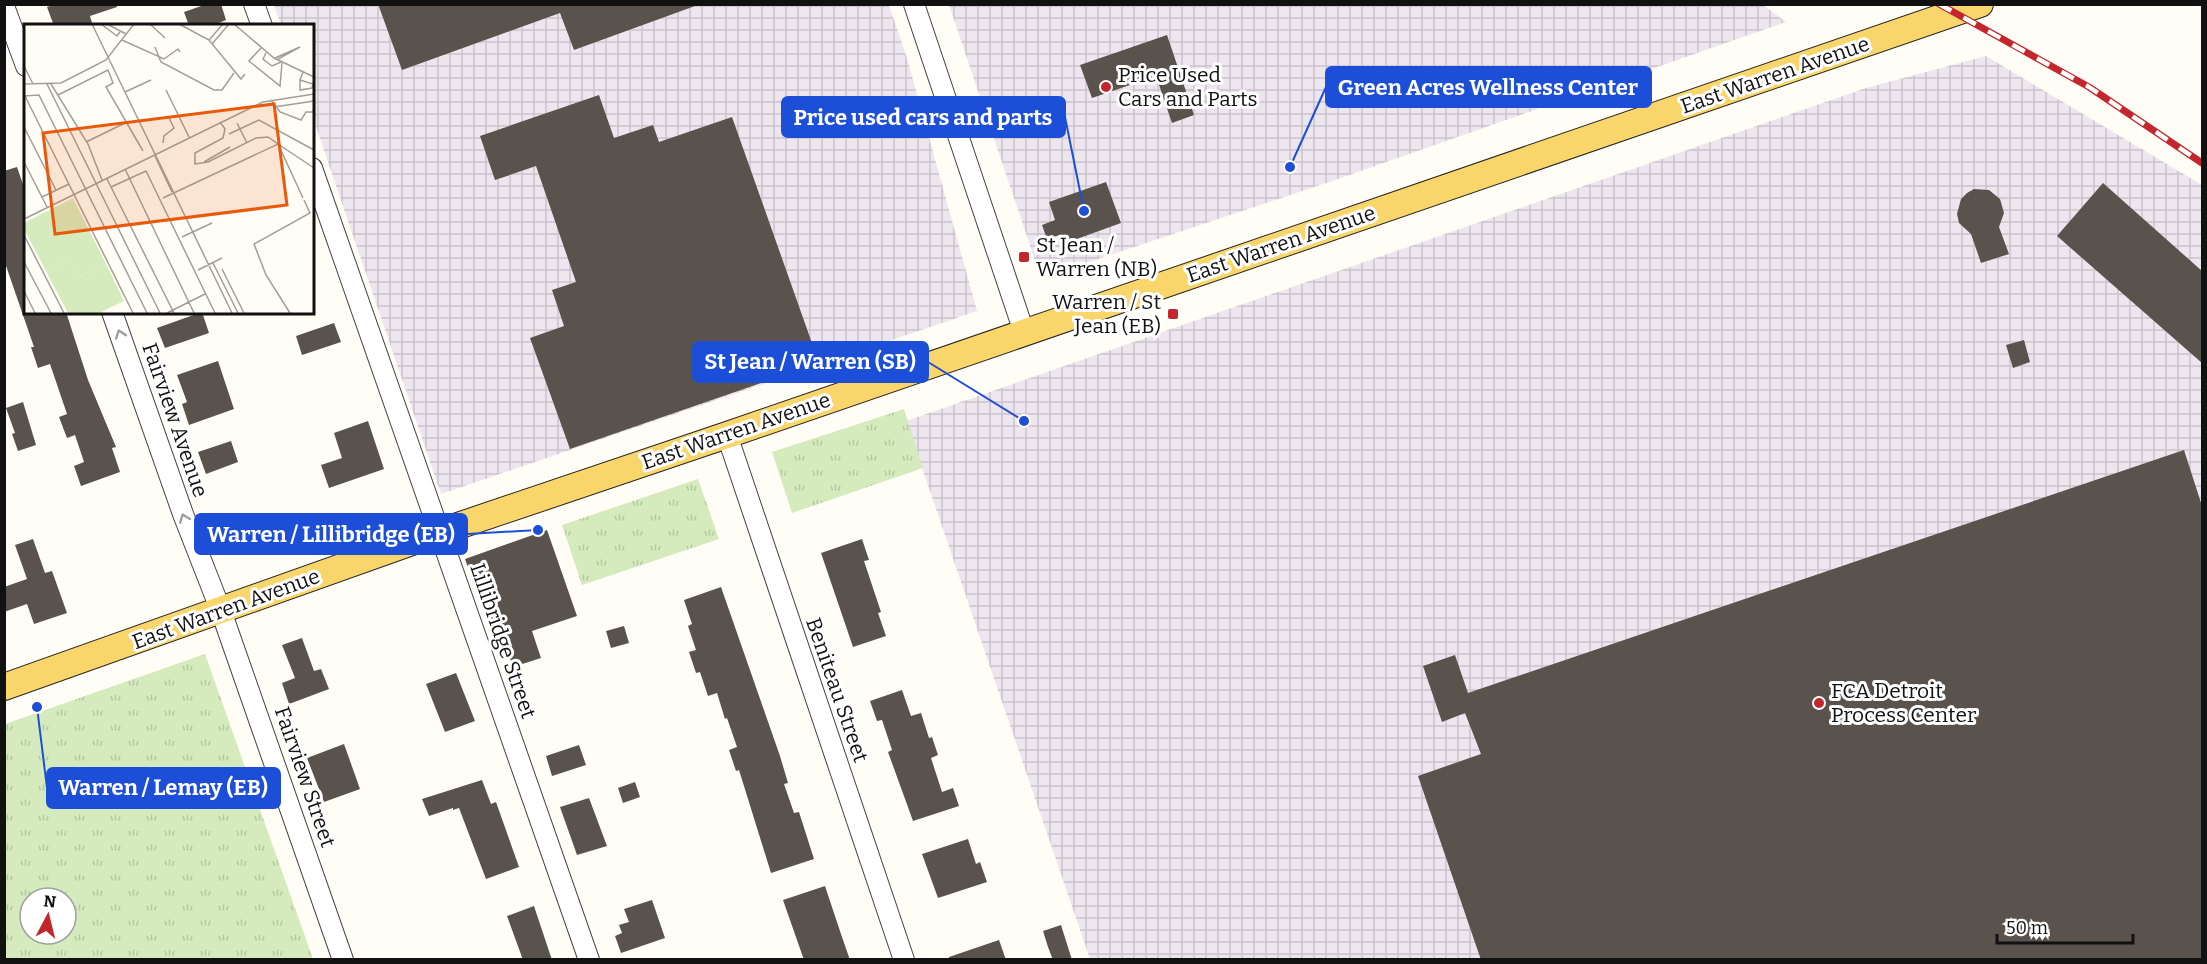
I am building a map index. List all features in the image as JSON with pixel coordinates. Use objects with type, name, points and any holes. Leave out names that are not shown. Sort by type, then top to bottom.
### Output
[{"type":"main road","name":"East Warren Avenue","points":[[4,687],[440,532],[1980,4]]},
{"type":"street","points":[[254,4],[261,24]]},
{"type":"street","points":[[914,4],[1024,332]]},
{"type":"street","points":[[4,6],[24,61]]},
{"type":"street","name":"Lillibridge Street","points":[[314,174],[589,960]]},
{"type":"street","name":"Fairview Avenue","points":[[113,314],[183,514],[221,611]]},
{"type":"street","name":"Beniteau Street","points":[[727,435],[904,960]]},
{"type":"street","name":"Fairview Street","points":[[221,611],[343,960]]},
{"type":"shaded area","points":[[1762,4],[1786,22],[1335,180],[1041,278],[949,5]]},
{"type":"shaded area","points":[[274,5],[889,5],[907,58],[977,311],[441,494],[314,121],[314,24],[281,24]]},
{"type":"shaded area","points":[[1986,56],[2202,185],[2202,959],[1090,959],[906,421],[1866,88]]},
{"type":"green space","points":[[904,409],[923,468],[792,513],[772,452]]},
{"type":"green space","points":[[698,479],[719,539],[582,585],[562,525]]},
{"type":"green space","points":[[205,654],[313,959],[5,959],[5,724]]},
{"type":"building","points":[[55,4],[117,4],[117,7],[90,16],[92,24],[53,24],[47,7]]},
{"type":"building","points":[[207,4],[221,4],[226,20],[216,24],[188,24],[184,12]]},
{"type":"building","points":[[378,4],[694,4],[695,6],[574,50],[560,13],[402,70]]},
{"type":"building","name":"Price Used Cars and Parts","points":[[1167,35],[1194,115],[1172,123],[1156,76],[1092,98],[1080,65]]},
{"type":"building","points":[[599,95],[614,138],[653,125],[659,142],[732,117],[819,363],[570,449],[530,338],[564,326],[552,290],[576,282],[536,166],[495,180],[480,136]]},
{"type":"building","points":[[17,167],[24,187],[24,314],[67,314],[88,380],[116,447],[112,448],[120,472],[81,486],[74,466],[84,462],[75,435],[67,438],[59,417],[67,414],[50,364],[38,368],[31,347],[34,347],[4,260],[4,171]]},
{"type":"building","points":[[1106,182],[1121,223],[1063,244],[1060,235],[1047,239],[1042,225],[1055,220],[1049,202]]},
{"type":"building","points":[[2103,183],[2202,271],[2202,363],[2057,236]]},
{"type":"building","points":[[1974,189],[1989,190],[2000,199],[2004,213],[1999,227],[2009,254],[1981,263],[1971,234],[1959,223],[1957,214],[1961,199]]},
{"type":"building","points":[[196,314],[203,314],[209,333],[165,348],[157,328]]},
{"type":"building","points":[[334,323],[341,342],[302,355],[296,336]]},
{"type":"building","points":[[2024,340],[2030,362],[2013,368],[2006,345]]},
{"type":"building","points":[[218,361],[234,409],[189,425],[182,404],[187,402],[177,375]]},
{"type":"building","points":[[23,402],[36,445],[18,451],[12,434],[15,433],[6,408]]},
{"type":"building","points":[[368,421],[384,469],[329,488],[321,465],[342,458],[334,433]]},
{"type":"building","points":[[231,441],[238,462],[206,474],[198,452]]},
{"type":"building","name":"FCA Detroit Process Center","points":[[2184,450],[2202,506],[2202,960],[1481,960],[1418,776],[1481,754],[1465,713],[1442,722],[1423,666],[1455,655],[1468,693]]},
{"type":"building","points":[[547,530],[577,616],[532,631],[541,658],[513,667],[504,641],[495,644],[465,559]]},
{"type":"building","points":[[33,539],[45,573],[52,571],[67,613],[34,624],[27,604],[4,612],[4,587],[27,579],[15,545]]},
{"type":"building","points":[[862,539],[869,560],[864,561],[881,612],[878,613],[886,636],[853,647],[821,553]]},
{"type":"building","points":[[721,587],[780,756],[788,783],[784,784],[794,813],[799,812],[814,859],[771,873],[739,770],[736,771],[729,750],[737,747],[727,718],[725,719],[717,693],[708,696],[700,672],[696,673],[689,652],[696,650],[688,626],[692,624],[684,600]]},
{"type":"building","points":[[624,626],[629,643],[611,648],[606,631]]},
{"type":"building","points":[[302,638],[314,671],[321,669],[329,689],[289,704],[282,683],[295,678],[282,645]]},
{"type":"building","points":[[456,673],[475,721],[445,732],[426,684]]},
{"type":"building","points":[[902,690],[911,716],[921,713],[929,738],[932,737],[938,755],[931,758],[942,792],[953,788],[959,806],[913,821],[888,752],[892,750],[882,720],[877,721],[870,701]]},
{"type":"building","points":[[344,744],[360,789],[324,802],[307,758]]},
{"type":"building","points":[[579,745],[586,765],[552,776],[546,756]]},
{"type":"building","points":[[482,780],[491,804],[496,802],[519,867],[486,879],[459,808],[429,816],[422,799]]},
{"type":"building","points":[[635,782],[640,797],[623,803],[618,788]]},
{"type":"building","points":[[589,798],[607,846],[577,855],[560,807]]},
{"type":"building","points":[[968,839],[976,864],[980,862],[987,882],[938,898],[922,854]]},
{"type":"building","points":[[825,886],[850,960],[804,960],[783,900]]},
{"type":"building","points":[[652,900],[665,938],[621,953],[615,936],[622,933],[619,925],[629,922],[624,909]]},
{"type":"building","points":[[534,906],[552,960],[523,960],[507,916]]},
{"type":"building","points":[[1061,925],[1072,960],[1053,960],[1048,947],[1043,931]]},
{"type":"building","points":[[999,940],[1006,960],[949,960],[949,957]]},
{"type":"railway","points":[[1939,4],[2089,87],[2202,163]]},
{"type":"place","name":"Price Used Cars and Parts","points":[[1106,87]]},
{"type":"place","name":"Green Acres Wellness Center","points":[[1290,167]]},
{"type":"place","name":"Price used cars and parts","points":[[1084,211]]},
{"type":"place","name":"St Jean / Warren (NB)","points":[[1024,257]]},
{"type":"place","name":"Warren / St Jean (EB)","points":[[1173,314]]},
{"type":"place","name":"St Jean / Warren (SB)","points":[[1024,421]]},
{"type":"place","name":"Warren / Lillibridge (EB)","points":[[538,530]]},
{"type":"place","name":"FCA Detroit Process Center","points":[[1819,703]]},
{"type":"place","name":"Warren / Lemay (EB)","points":[[37,707]]}]
